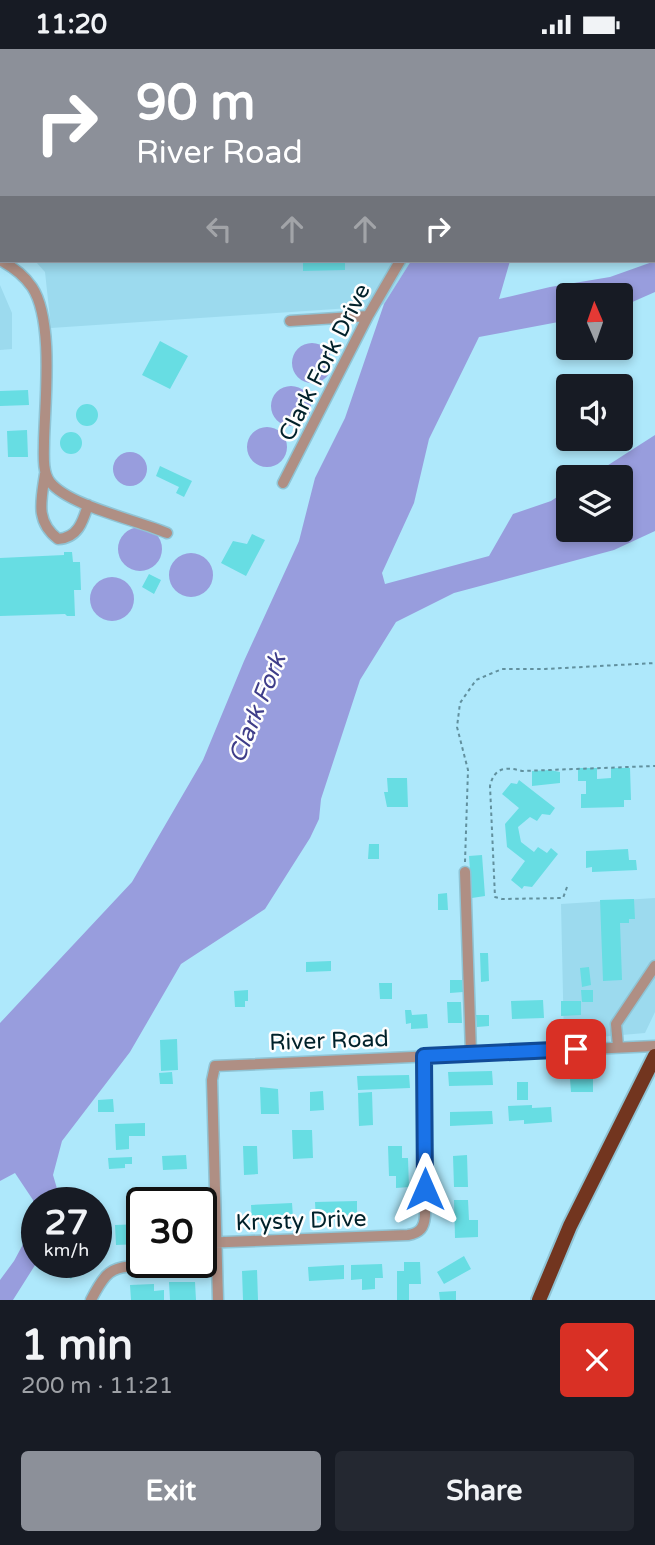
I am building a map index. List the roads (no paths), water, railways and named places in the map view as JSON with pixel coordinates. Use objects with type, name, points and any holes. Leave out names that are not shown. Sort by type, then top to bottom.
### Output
[{"type":"highway","points":[[539,1300],[570,1226],[655,1056]]},
{"type":"street","points":[[5,263],[34,289],[43,315],[46,474],[40,506],[46,530],[58,539],[72,536],[81,525],[88,505]]},
{"type":"street","name":"Clark Fork Drive","points":[[283,482],[368,316],[399,263]]},
{"type":"street","points":[[290,321],[368,316]]},
{"type":"street","points":[[46,474],[51,484],[71,499],[167,533]]},
{"type":"street","points":[[465,872],[471,1053]]},
{"type":"street","points":[[618,1047],[616,1024],[655,966]]},
{"type":"street","name":"River Road","points":[[215,1187],[212,1073],[215,1066],[655,1046]]},
{"type":"street","name":"Krysty Drive","points":[[217,1243],[418,1232],[423,1227],[425,1216],[424,1056]]},
{"type":"street","points":[[217,1243],[218,1300]]},
{"type":"street","points":[[91,1300],[105,1277],[114,1269],[126,1267]]},
{"type":"water","name":"Clark Fork","points":[[410,263],[509,263],[499,299],[556,286],[556,322],[479,337],[429,439],[414,503],[382,573],[385,584],[489,556],[513,514],[556,498],[556,542],[631,542],[614,550],[454,593],[396,622],[360,680],[321,799],[319,819],[265,909],[181,964],[130,1052],[62,1141],[53,1175],[57,1187],[24,1187],[15,1173],[0,1181],[0,1023],[132,882],[203,760],[244,661],[299,541],[315,478],[345,418],[384,304]]},
{"type":"water","points":[[655,263],[655,292],[634,301],[634,283],[574,283],[610,277]]},
{"type":"water","points":[[312,343],[326,349],[332,363],[326,377],[312,383],[298,377],[292,363],[298,349]]},
{"type":"water","points":[[291,386],[305,392],[311,406],[305,420],[291,426],[277,420],[271,406],[277,392]]},
{"type":"water","points":[[267,427],[281,433],[287,447],[281,461],[267,467],[253,461],[247,447],[253,433]]},
{"type":"water","points":[[655,435],[655,531],[633,541],[633,465],[608,465]]},
{"type":"water","points":[[130,452],[142,457],[147,469],[142,481],[130,486],[118,481],[113,469],[118,457]]},
{"type":"water","points":[[140,527],[155,534],[162,549],[155,564],[140,571],[125,564],[118,549],[125,534]]},
{"type":"water","points":[[191,553],[206,560],[213,575],[206,590],[191,597],[176,590],[169,575],[176,560]]},
{"type":"water","points":[[112,577],[127,584],[134,599],[127,614],[112,621],[97,614],[90,599],[97,584]]},
{"type":"water","points":[[21,1248],[21,1278],[27,1278],[13,1300],[0,1300],[0,1280]]}]
